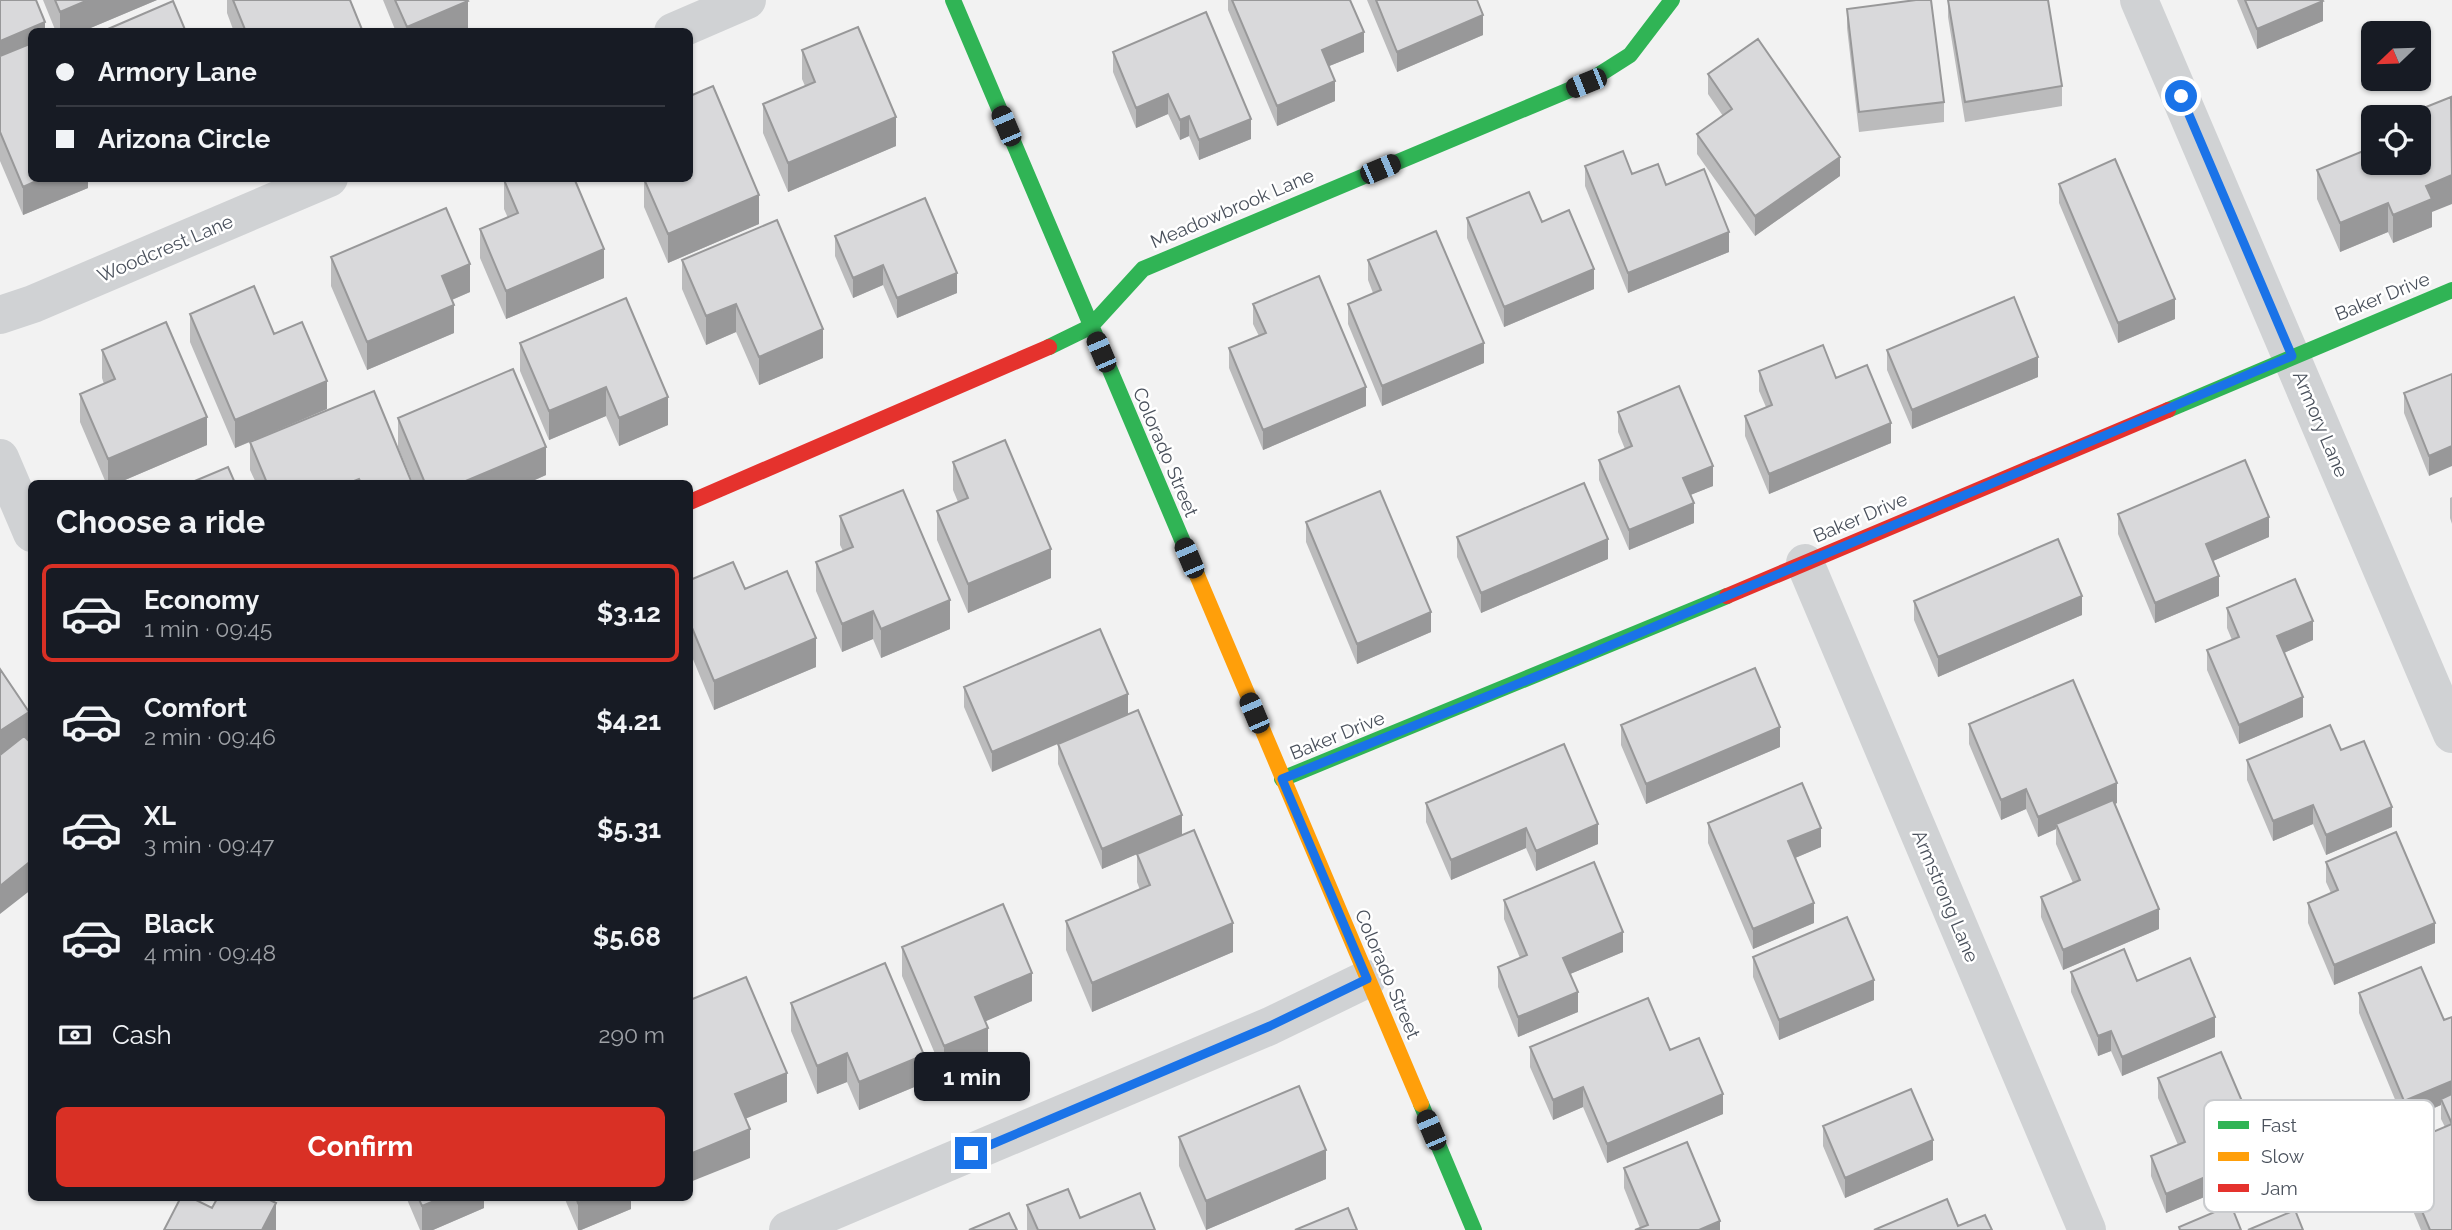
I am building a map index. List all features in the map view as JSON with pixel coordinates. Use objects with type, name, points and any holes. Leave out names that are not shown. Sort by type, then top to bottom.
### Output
[{"type":"street","points":[[683,28],[747,0]]},
{"type":"street","name":"Colorado Street","points":[[953,0],[1474,1230]]},
{"type":"street","name":"Meadowbrook Lane","points":[[693,501],[998,371],[1090,327],[1143,269],[1586,83],[1630,55],[1672,0]]},
{"type":"street","name":"Armory Lane","points":[[2139,0],[2452,734]]},
{"type":"street","name":"Woodcrest Lane","points":[[0,315],[33,304],[319,182]]},
{"type":"street","name":"Baker Drive","points":[[1282,779],[1805,563],[2452,290]]},
{"type":"street","points":[[0,458],[28,524]]},
{"type":"street","name":"Armstrong Lane","points":[[1805,563],[2087,1230]]},
{"type":"street","points":[[788,1230],[1270,1026],[1367,979]]},
{"type":"building","points":[[0,0],[36,0],[45,22],[0,41]]},
{"type":"building","points":[[55,0],[88,0],[60,12]]},
{"type":"building","points":[[233,0],[350,0],[361,28],[244,28]]},
{"type":"building","points":[[395,0],[467,0],[468,1],[407,27]]},
{"type":"building","points":[[1232,0],[1350,0],[1364,32],[1322,50],[1335,81],[1277,106]]},
{"type":"building","points":[[1376,0],[1477,0],[1483,15],[1397,52]]},
{"type":"building","points":[[1931,0],[1944,102],[1859,112],[1847,9]]},
{"type":"building","points":[[1948,0],[2048,0],[2062,86],[1965,102]]},
{"type":"building","points":[[2245,0],[2322,0],[2323,1],[2257,29]]},
{"type":"building","points":[[173,1],[184,28],[110,28]]},
{"type":"building","points":[[1206,12],[1251,119],[1199,140],[1189,116],[1180,120],[1168,94],[1136,108],[1113,52]]},
{"type":"building","points":[[858,27],[896,117],[788,163],[763,104],[815,82],[802,50]]},
{"type":"building","points":[[1758,39],[1840,157],[1755,216],[1697,134],[1732,109],[1708,74]]},
{"type":"building","points":[[28,45],[28,182],[34,182],[23,187],[0,132],[0,56]]},
{"type":"building","points":[[713,86],[759,195],[668,234],[645,182],[693,182],[693,95]]},
{"type":"building","points":[[2451,97],[2452,175],[2426,186],[2432,199],[2393,215],[2388,203],[2340,223],[2317,170],[2361,152],[2361,175],[2431,175],[2431,105]]},
{"type":"building","points":[[1623,151],[1632,174],[1658,164],[1666,185],[1704,169],[1729,232],[1628,273],[1585,166]]},
{"type":"building","points":[[2115,159],[2175,299],[2118,323],[2059,184]]},
{"type":"building","points":[[505,182],[576,182],[604,249],[506,291],[480,229],[518,213]]},
{"type":"building","points":[[1529,192],[1542,222],[1569,210],[1594,269],[1504,307],[1467,218]]},
{"type":"building","points":[[925,198],[957,273],[897,298],[883,265],[853,278],[835,236]]},
{"type":"building","points":[[446,208],[470,264],[442,276],[454,305],[367,342],[331,257]]},
{"type":"building","points":[[777,220],[823,329],[759,357],[736,304],[706,316],[682,260]]},
{"type":"building","points":[[1436,231],[1484,343],[1382,386],[1348,304],[1381,290],[1368,260]]},
{"type":"building","points":[[1319,276],[1366,387],[1263,430],[1229,348],[1266,333],[1253,304]]},
{"type":"building","points":[[254,286],[274,334],[302,322],[327,381],[235,420],[190,314]]},
{"type":"building","points":[[2014,297],[2038,357],[1912,410],[1887,350]]},
{"type":"building","points":[[626,298],[668,397],[619,418],[606,387],[549,411],[520,343]]},
{"type":"building","points":[[166,322],[207,417],[108,459],[80,394],[115,379],[102,350]]},
{"type":"building","points":[[1823,345],[1836,378],[1867,365],[1891,423],[1769,474],[1745,416],[1772,405],[1759,371]]},
{"type":"building","points":[[513,369],[546,447],[468,480],[424,480],[398,418]]},
{"type":"building","points":[[2452,374],[2452,446],[2429,456],[2404,393]]},
{"type":"building","points":[[1679,386],[1713,466],[1683,478],[1694,503],[1629,530],[1599,460],[1632,446],[1618,412]]},
{"type":"building","points":[[374,391],[411,480],[266,480],[250,442]]},
{"type":"building","points":[[1005,440],[1051,549],[968,584],[937,511],[968,498],[953,462]]},
{"type":"building","points":[[2245,460],[2269,517],[2206,544],[2219,576],[2155,603],[2118,514]]},
{"type":"building","points":[[228,467],[234,480],[197,480]]},
{"type":"building","points":[[1584,483],[1608,539],[1481,593],[1457,537]]},
{"type":"building","points":[[903,490],[950,600],[881,629],[873,611],[842,624],[816,562],[853,547],[840,516]]},
{"type":"building","points":[[1380,491],[1431,612],[1357,644],[1306,522]]},
{"type":"building","points":[[2058,539],[2082,596],[1938,657],[1914,601]]},
{"type":"building","points":[[733,562],[745,589],[787,571],[816,638],[714,681],[693,630],[693,579]]},
{"type":"building","points":[[2295,579],[2313,621],[2277,636],[2303,697],[2239,725],[2207,650],[2239,637],[2227,608]]},
{"type":"building","points":[[1100,629],[1128,694],[992,752],[964,687]]},
{"type":"building","points":[[1755,668],[1780,727],[1646,784],[1621,725]]},
{"type":"building","points":[[0,669],[28,713],[0,731]]},
{"type":"building","points":[[2073,680],[2117,783],[2038,817],[2026,789],[2001,800],[1969,724]]},
{"type":"building","points":[[1138,710],[1182,815],[1102,849],[1058,744]]},
{"type":"building","points":[[2330,725],[2341,750],[2364,741],[2392,807],[2326,835],[2313,805],[2273,821],[2247,760]]},
{"type":"building","points":[[24,736],[28,740],[28,863],[0,886],[0,755]]},
{"type":"building","points":[[1564,744],[1598,824],[1536,851],[1526,828],[1451,860],[1426,803]]},
{"type":"building","points":[[1802,783],[1821,828],[1788,841],[1814,903],[1753,929],[1708,823]]},
{"type":"building","points":[[2113,800],[2159,909],[2063,950],[2041,897],[2080,880],[2056,824]]},
{"type":"building","points":[[1194,830],[1233,923],[1092,983],[1066,921],[1150,885],[1137,854]]},
{"type":"building","points":[[2396,832],[2435,923],[2334,965],[2308,903],[2338,890],[2326,862]]},
{"type":"building","points":[[1594,862],[1623,932],[1563,958],[1578,992],[1518,1017],[1498,967],[1527,955],[1504,900]]},
{"type":"building","points":[[1003,904],[1032,973],[975,997],[988,1028],[944,1046],[902,947]]},
{"type":"building","points":[[1847,917],[1874,980],[1779,1020],[1753,957]]},
{"type":"building","points":[[2124,949],[2137,981],[2190,958],[2215,1017],[2122,1057],[2111,1031],[2098,1036],[2071,972]]},
{"type":"building","points":[[885,963],[924,1055],[859,1082],[847,1053],[817,1066],[791,1003]]},
{"type":"building","points":[[2421,967],[2444,1020],[2452,1017],[2452,1081],[2404,1100],[2359,993]]},
{"type":"building","points":[[746,977],[787,1073],[735,1094],[750,1129],[693,1153],[693,999]]},
{"type":"building","points":[[1648,998],[1670,1050],[1699,1038],[1723,1094],[1607,1144],[1583,1087],[1553,1100],[1530,1047]]},
{"type":"building","points":[[2221,1052],[2241,1100],[2204,1100],[2204,1178],[2166,1194],[2151,1156],[2185,1142],[2158,1078]]},
{"type":"building","points":[[1299,1086],[1326,1150],[1206,1201],[1179,1137]]},
{"type":"building","points":[[1911,1089],[1933,1140],[1845,1178],[1823,1126]]},
{"type":"building","points":[[2452,1094],[2452,1124],[2441,1099]]},
{"type":"building","points":[[2452,1124],[2452,1230],[2430,1230],[2422,1212],[2434,1212],[2434,1132]]},
{"type":"building","points":[[1687,1142],[1720,1221],[1699,1230],[1635,1230],[1648,1225],[1624,1168]]},
{"type":"building","points":[[1068,1189],[1080,1218],[1140,1193],[1155,1230],[1038,1230],[1027,1205]]},
{"type":"building","points":[[1947,1199],[1958,1226],[1985,1215],[1992,1230],[1874,1230]]},
{"type":"building","points":[[179,1201],[198,1201],[212,1208],[216,1201],[276,1203],[262,1230],[164,1230]]},
{"type":"building","points":[[420,1201],[434,1201],[422,1206]]},
{"type":"building","points":[[1348,1208],[1357,1230],[1295,1230]]},
{"type":"building","points":[[2214,1212],[2234,1212],[2241,1230],[2180,1230],[2179,1227]]},
{"type":"building","points":[[2296,1212],[2303,1230],[2248,1230]]},
{"type":"building","points":[[1009,1213],[1017,1230],[969,1230]]},
{"type":"traffic: fast","points":[[953,0],[1197,575]]},
{"type":"traffic: fast","points":[[1049,347],[1090,327],[1143,269],[1586,83],[1630,55],[1672,0]]},
{"type":"traffic: fast","points":[[2168,410],[2452,290]]},
{"type":"traffic: fast","points":[[1282,779],[1727,596]]},
{"type":"traffic: fast","points":[[1421,1104],[1474,1230]]},
{"type":"traffic: slow","points":[[1197,575],[1421,1104]]},
{"type":"traffic: jam","points":[[693,501],[1049,347]]},
{"type":"traffic: jam","points":[[1727,596],[2168,410]]},
{"type":"route","points":[[971,1153],[1270,1026],[1367,979],[1282,779],[1557,668],[2292,356],[2181,96]]}]
